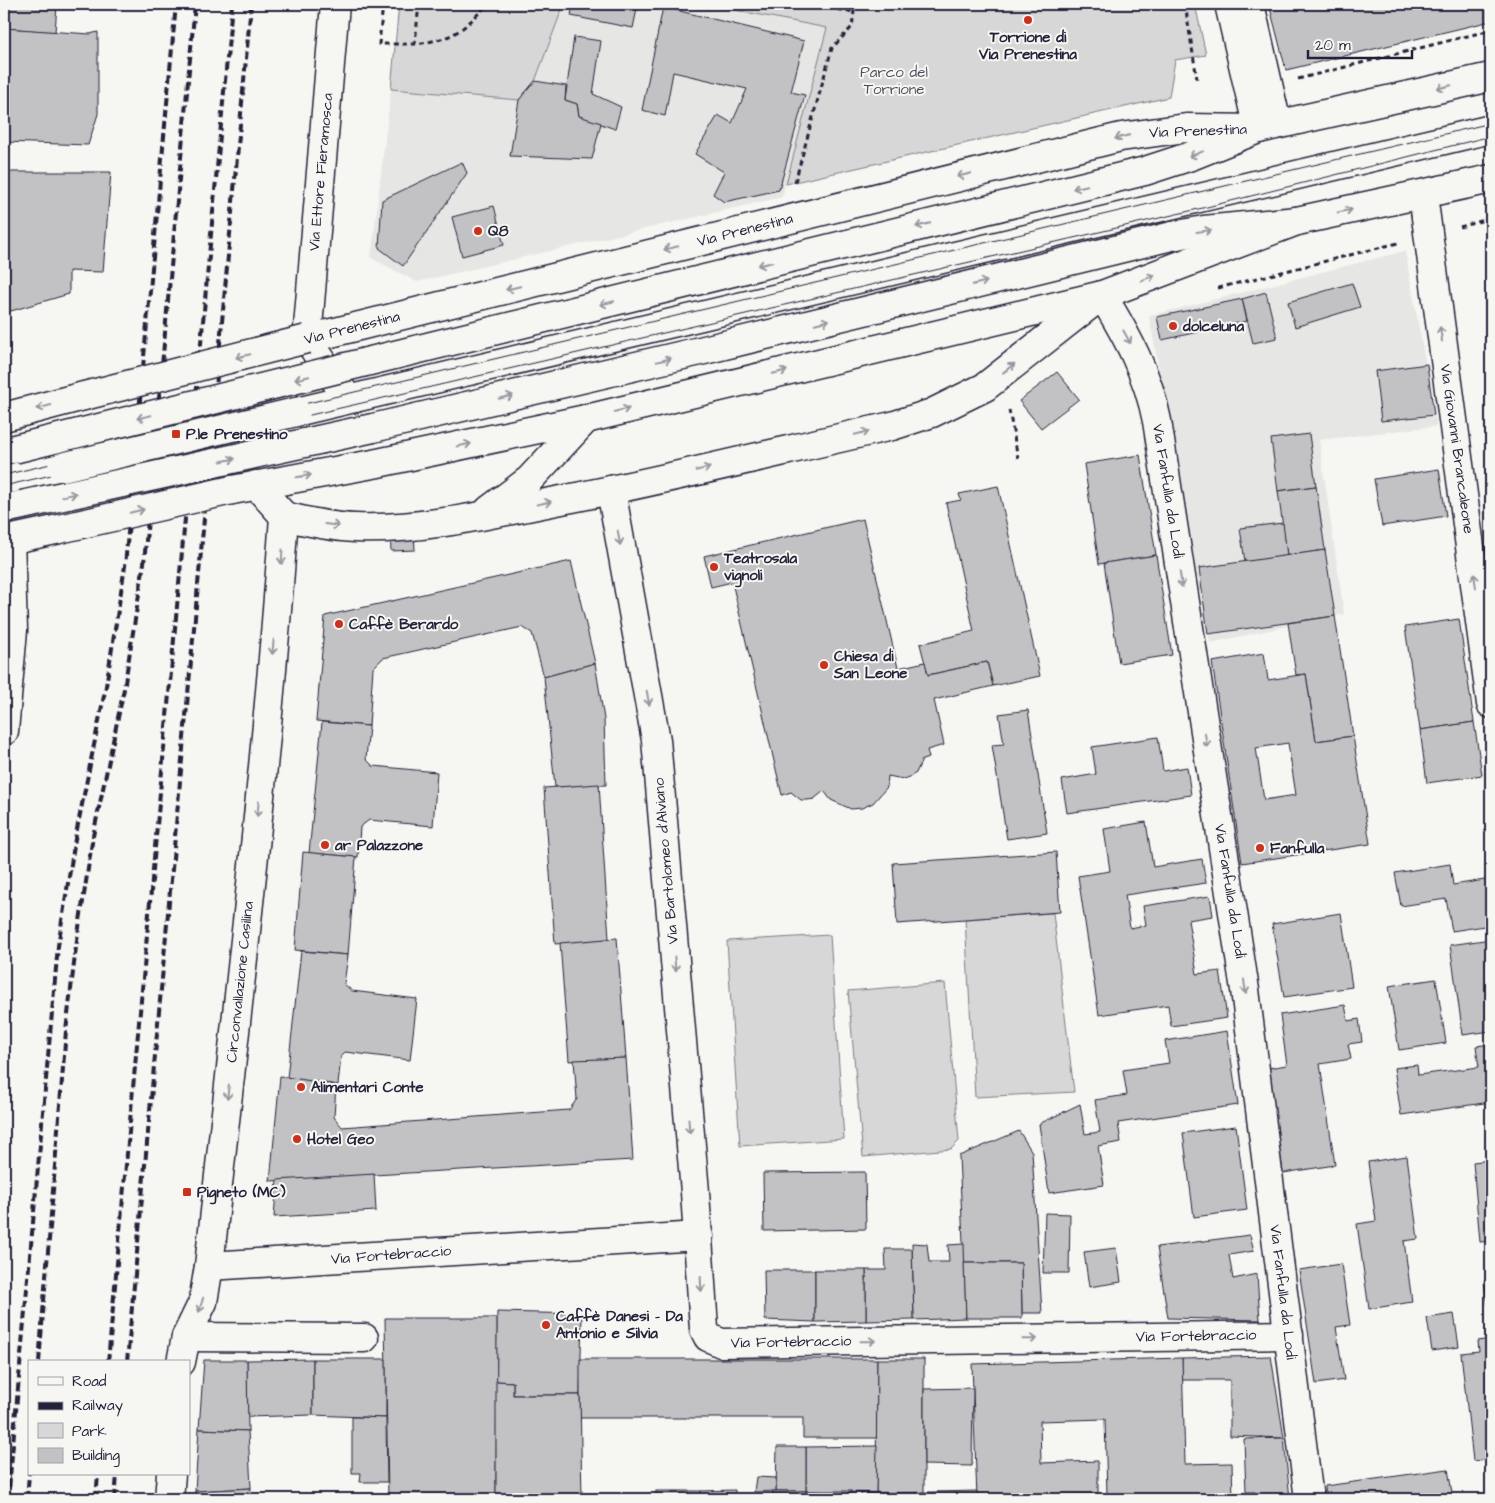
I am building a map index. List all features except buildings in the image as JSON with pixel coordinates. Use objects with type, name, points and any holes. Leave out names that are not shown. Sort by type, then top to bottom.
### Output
[{"type":"main road","name":"Via Ettore Fieramosca","points":[[307,339],[335,4]]},
{"type":"main road","points":[[1229,4],[1268,127]]},
{"type":"main road","points":[[1250,4],[1268,127]]},
{"type":"main road","name":"Via Prenestina","points":[[4,418],[307,339],[1121,137],[1186,128],[1268,127],[1491,76]]},
{"type":"main road","points":[[4,451],[1145,171],[1268,127]]},
{"type":"main road","points":[[4,480],[1491,129]]},
{"type":"main road","points":[[4,509],[363,430],[652,363],[1156,240],[1204,230],[1297,221],[1491,180]]},
{"type":"main road","name":"Via Giovanni Brancaleone","points":[[1423,195],[1489,664],[1491,704]]},
{"type":"main road","points":[[4,731],[13,630],[5,540],[244,487],[372,464],[586,418],[1102,295],[1297,221]]},
{"type":"main road","points":[[244,487],[284,516],[331,526],[356,528],[414,525],[479,516],[611,490],[892,426],[932,413],[985,387],[1102,295]]},
{"type":"main road","name":"Via Fanfulla da Lodi","points":[[1102,295],[1136,353],[1150,392],[1157,421],[1245,990],[1309,1499]]},
{"type":"main road","points":[[307,339],[339,388],[352,399]]},
{"type":"main road","points":[[479,516],[530,480],[586,418]]},
{"type":"main road","name":"Via Bartolomeo d'Alviano","points":[[611,490],[656,740],[698,1236]]},
{"type":"main road","name":"Circonvallazione Casilina","points":[[184,1349],[203,1302],[209,1266],[260,800],[284,516]]},
{"type":"main road","name":"Via Fortebraccio","points":[[209,1266],[698,1236],[704,1329],[708,1337],[718,1342],[1289,1335]]},
{"type":"main road","points":[[184,1349],[364,1338]]},
{"type":"main road","points":[[169,1499],[171,1476]]},
{"type":"path","points":[[383,4],[379,44],[415,44],[441,41],[466,28],[487,4]]},
{"type":"path","points":[[415,44],[419,4]]},
{"type":"path","points":[[802,4],[854,12]]},
{"type":"path","points":[[795,182],[832,48],[852,27],[855,4]]},
{"type":"path","points":[[1185,4],[1198,80]]},
{"type":"path","points":[[1298,79],[1491,30]]},
{"type":"path","points":[[1466,225],[1491,218]]},
{"type":"path","points":[[1213,289],[1405,242]]},
{"type":"path","points":[[1009,410],[1018,458]]},
{"type":"shaded area","points":[[564,4],[704,4],[827,28],[782,197],[417,282],[371,258],[391,89],[519,100],[535,81]]},
{"type":"shaded area","points":[[1405,251],[1437,426],[1319,440],[1344,614],[1210,643],[1149,316]]},
{"type":"green space","points":[[399,4],[564,4],[535,81],[519,100],[391,89]]},
{"type":"green space","name":"Parco del Torrione","points":[[704,4],[1195,4],[1206,55],[1175,60],[1169,97],[786,184],[827,28]]},
{"type":"green space","points":[[1053,913],[1074,1092],[975,1097],[965,919]]},
{"type":"green space","points":[[830,935],[844,1139],[740,1146],[727,941]]},
{"type":"green space","points":[[945,983],[959,1141],[951,1149],[863,1157],[848,991]]},
{"type":"tram line","points":[[4,475],[1491,123]]},
{"type":"tram line","points":[[4,486],[1207,207],[1491,136]]},
{"type":"railway","points":[[8,1499],[58,946],[75,839],[106,686],[125,566],[176,4]]},
{"type":"railway","points":[[39,1360],[66,1031],[76,947],[93,836],[124,689],[144,563],[195,4]]},
{"type":"railway","points":[[108,1360],[232,4]]},
{"type":"railway","points":[[127,1360],[251,4]]},
{"type":"railway","points":[[27,1499],[29,1476]]},
{"type":"railway","points":[[96,1499],[98,1476]]},
{"type":"railway","points":[[115,1499],[117,1476]]},
{"type":"place","name":"Torrione di Via Prenestina","points":[[1028,20]]},
{"type":"place","name":"Q8","points":[[478,231]]},
{"type":"place","name":"dolceluna","points":[[1173,326]]},
{"type":"place","name":"P.le Prenestino","points":[[176,434]]},
{"type":"place","name":"Teatrosala vignoli","points":[[714,567]]},
{"type":"place","name":"Caffè Berardo","points":[[339,624]]},
{"type":"place","name":"Chiesa di San Leone","points":[[824,665]]},
{"type":"place","name":"ar Palazzone","points":[[325,845]]},
{"type":"place","name":"Fanfulla","points":[[1260,848]]},
{"type":"place","name":"Alimentari Conte","points":[[301,1087]]},
{"type":"place","name":"Hotel Geo","points":[[297,1139]]},
{"type":"place","name":"Pigneto (MC)","points":[[187,1192]]},
{"type":"place","name":"Caffè Danesi - Da Antonio e Silvia","points":[[546,1325]]}]
